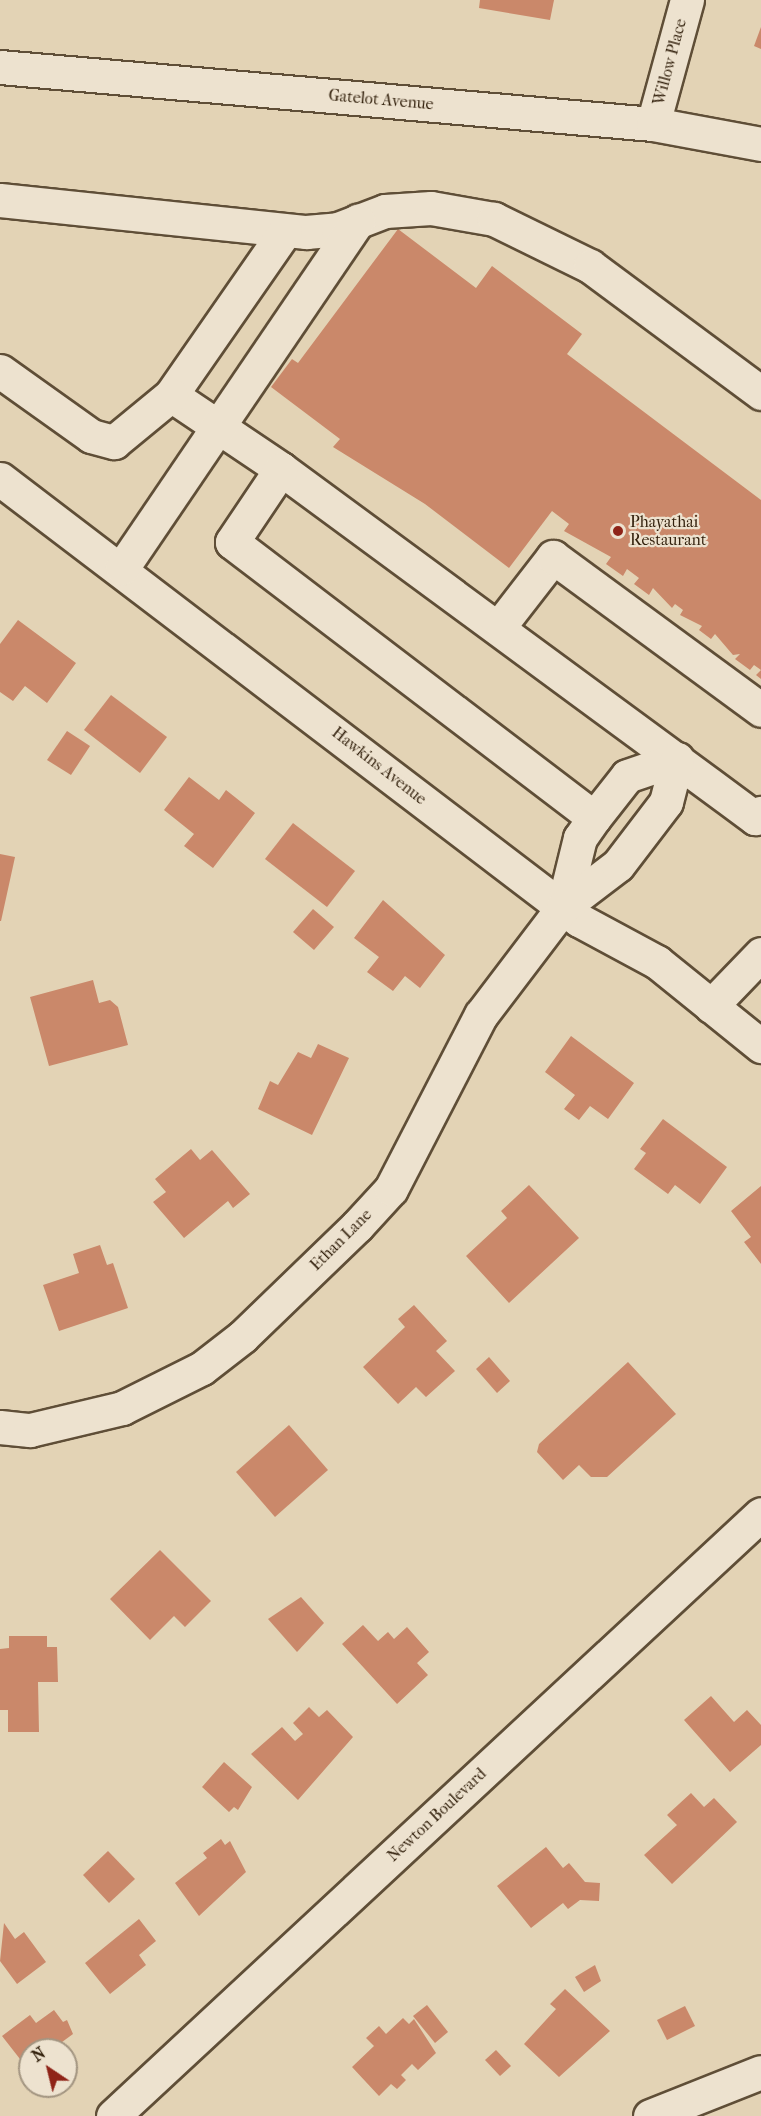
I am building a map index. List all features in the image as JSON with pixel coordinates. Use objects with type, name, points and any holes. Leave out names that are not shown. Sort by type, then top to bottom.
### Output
[{"type":"street","name":"Willow Place","points":[[652,124],[687,0]]},
{"type":"street","name":"Gatelot Avenue","points":[[0,67],[652,124],[761,144]]},
{"type":"street","points":[[0,200],[285,231],[338,230],[385,211],[431,208],[494,219],[533,233],[652,307],[761,393]]},
{"type":"street","points":[[122,568],[358,221]]},
{"type":"street","points":[[0,371],[92,436],[114,442],[171,395],[285,231]]},
{"type":"street","points":[[171,395],[281,469],[755,818],[761,813]]},
{"type":"street","points":[[281,469],[232,542],[594,819]]},
{"type":"street","name":"Hawkins Avenue","points":[[0,479],[122,568],[563,907],[657,962],[761,1046]]},
{"type":"street","points":[[498,628],[553,557],[761,710]]},
{"type":"street","points":[[563,907],[580,838],[627,776],[677,759]]},
{"type":"street","points":[[563,907],[618,865],[666,802],[677,759]]},
{"type":"street","name":"Ethan Lane","points":[[0,1427],[30,1430],[122,1408],[202,1368],[242,1337],[391,1189],[481,1015],[563,907]]},
{"type":"street","points":[[711,1006],[761,954]]},
{"type":"street","name":"Newton Boulevard","points":[[113,2116],[761,1514]]},
{"type":"street","points":[[650,2116],[761,2072]]},
{"type":"building","points":[[480,0],[554,0],[550,20],[479,8]]},
{"type":"building","points":[[761,27],[761,49],[754,46]]},
{"type":"building","points":[[398,229],[476,288],[492,266],[582,334],[567,354],[761,500],[761,670],[754,665],[750,670],[735,659],[740,654],[733,655],[715,634],[711,639],[699,630],[702,626],[680,615],[683,610],[675,604],[672,608],[653,588],[649,595],[634,584],[639,578],[627,569],[623,576],[606,564],[611,557],[564,531],[569,524],[552,511],[509,568],[425,504],[333,447],[340,439],[271,387],[292,359],[298,363]]},
{"type":"building","points":[[18,620],[76,663],[47,703],[25,686],[13,701],[0,692],[0,644]]},
{"type":"building","points":[[111,695],[167,737],[140,773],[84,730]]},
{"type":"building","points":[[67,731],[90,746],[71,775],[47,760]]},
{"type":"building","points":[[189,777],[219,800],[226,790],[255,813],[213,868],[184,846],[194,834],[164,810]]},
{"type":"building","points":[[293,823],[355,871],[327,907],[265,859]]},
{"type":"building","points":[[0,854],[15,857],[1,921],[0,921]]},
{"type":"building","points":[[383,900],[445,955],[420,988],[405,976],[393,991],[367,972],[379,957],[354,938]]},
{"type":"building","points":[[313,909],[334,927],[314,950],[293,932]]},
{"type":"building","points":[[93,980],[99,1003],[110,1000],[118,1007],[128,1045],[49,1066],[30,997]]},
{"type":"building","points":[[571,1036],[634,1083],[608,1119],[590,1106],[579,1120],[564,1109],[575,1095],[545,1072]]},
{"type":"building","points":[[318,1044],[349,1058],[312,1135],[258,1109],[270,1081],[278,1085],[298,1052],[311,1058]]},
{"type":"building","points":[[663,1119],[727,1167],[700,1204],[675,1185],[668,1194],[634,1169],[646,1153],[640,1149]]},
{"type":"building","points":[[191,1149],[200,1160],[212,1150],[250,1194],[233,1208],[228,1201],[184,1238],[153,1202],[166,1192],[155,1179]]},
{"type":"building","points":[[529,1185],[579,1238],[509,1303],[466,1256],[507,1218],[501,1211]]},
{"type":"building","points":[[761,1186],[761,1264],[744,1242],[751,1237],[731,1211]]},
{"type":"building","points":[[100,1245],[107,1265],[113,1263],[128,1308],[59,1331],[43,1285],[79,1273],[73,1254]]},
{"type":"building","points":[[414,1305],[447,1341],[436,1351],[455,1371],[426,1397],[416,1387],[398,1404],[363,1367],[405,1327],[398,1319]]},
{"type":"building","points":[[489,1357],[510,1381],[497,1393],[476,1369]]},
{"type":"building","points":[[628,1362],[676,1414],[607,1477],[591,1477],[579,1465],[563,1480],[537,1452],[539,1444]]},
{"type":"building","points":[[289,1425],[328,1470],[275,1517],[236,1472]]},
{"type":"building","points":[[160,1550],[211,1601],[185,1627],[174,1616],[150,1640],[110,1599]]},
{"type":"building","points":[[301,1597],[324,1623],[297,1652],[268,1619]]},
{"type":"building","points":[[363,1625],[378,1641],[388,1632],[394,1639],[407,1627],[429,1652],[417,1663],[428,1675],[397,1704],[342,1644]]},
{"type":"building","points":[[9,1636],[47,1636],[47,1647],[57,1647],[58,1682],[38,1682],[39,1732],[8,1732],[8,1710],[0,1710],[0,1649],[9,1648]]},
{"type":"building","points":[[711,1696],[734,1722],[747,1710],[761,1725],[761,1745],[730,1772],[684,1720]]},
{"type":"building","points":[[309,1707],[319,1717],[327,1710],[353,1737],[298,1800],[251,1754],[282,1727],[295,1741],[303,1734],[293,1723]]},
{"type":"building","points":[[224,1762],[252,1787],[238,1810],[234,1807],[229,1812],[202,1787]]},
{"type":"building","points":[[691,1793],[704,1807],[714,1798],[737,1822],[672,1884],[644,1855],[677,1825],[667,1815]]},
{"type":"building","points":[[221,1839],[225,1845],[230,1841],[246,1872],[199,1916],[175,1883],[207,1858],[203,1853]]},
{"type":"building","points":[[546,1847],[563,1868],[569,1863],[585,1882],[600,1883],[599,1901],[580,1900],[568,1909],[563,1903],[531,1928],[497,1886]]},
{"type":"building","points":[[108,1851],[135,1879],[109,1903],[83,1875]]},
{"type":"building","points":[[139,1919],[156,1941],[139,1955],[146,1965],[110,1994],[85,1963]]},
{"type":"building","points":[[4,1923],[15,1939],[24,1932],[46,1962],[17,1984],[0,1961]]},
{"type":"building","points":[[595,1965],[601,1981],[584,1992],[575,1977]]},
{"type":"building","points":[[565,1989],[610,2031],[559,2077],[524,2044],[556,2009],[550,2004]]},
{"type":"building","points":[[427,2005],[448,2032],[435,2043],[413,2016]]},
{"type":"building","points":[[685,2006],[695,2026],[667,2040],[657,2020]]},
{"type":"building","points":[[54,2010],[63,2022],[67,2020],[73,2034],[68,2038],[18,2038],[18,2056],[2,2036],[30,2015],[36,2023]]},
{"type":"building","points":[[403,2018],[409,2024],[414,2019],[436,2053],[418,2070],[412,2064],[401,2075],[406,2080],[397,2089],[391,2084],[379,2096],[352,2067],[374,2046],[366,2038],[379,2026],[386,2034]]},
{"type":"building","points":[[496,2050],[511,2066],[500,2076],[485,2060]]},
{"type":"place","name":"Phayathai Restaurant","points":[[618,531]]}]
